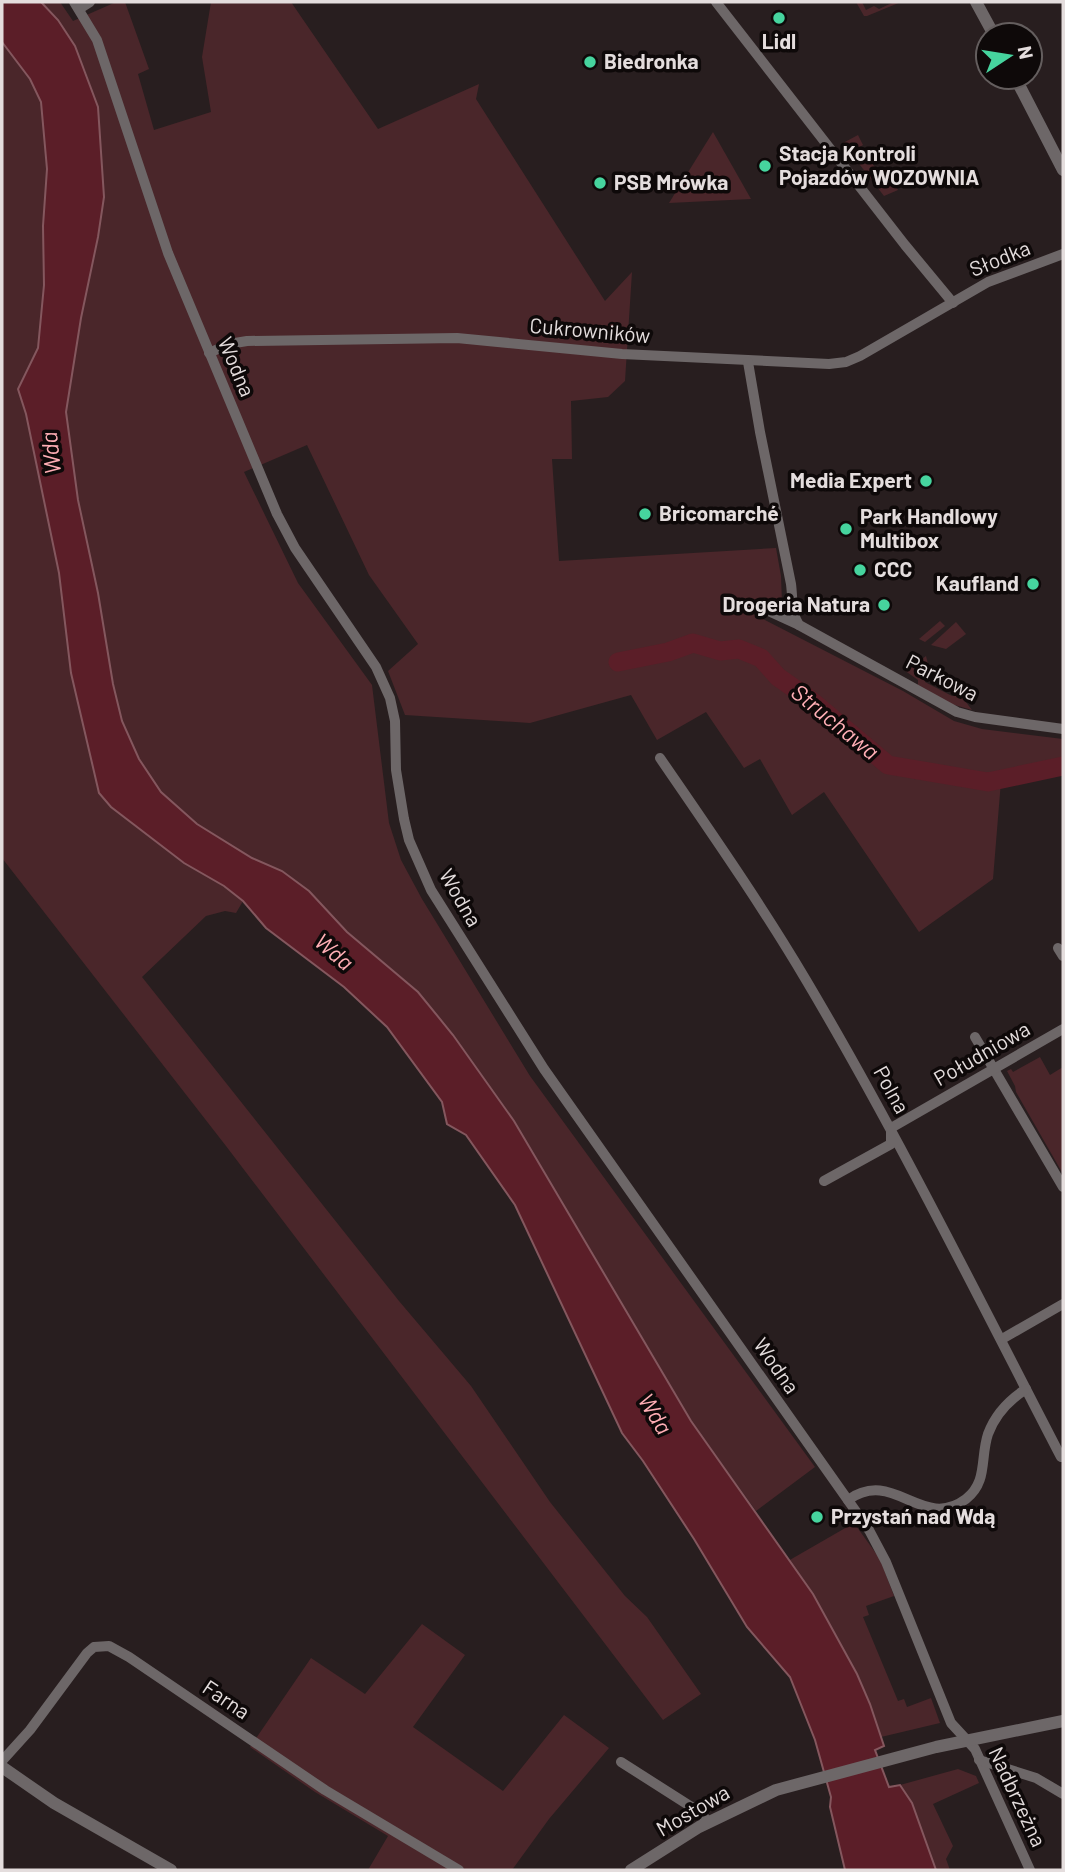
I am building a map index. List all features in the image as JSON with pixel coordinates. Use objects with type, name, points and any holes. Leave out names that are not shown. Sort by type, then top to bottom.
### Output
[{"type":"street","points":[[77,6],[90,2]]},
{"type":"street","points":[[716,2],[905,246],[953,303]]},
{"type":"street","points":[[976,2],[986,21]]},
{"type":"street","name":"Wodna","points":[[77,6],[101,51],[154,215],[285,530],[383,680],[395,721],[397,783],[404,820],[409,841],[431,890],[544,1069],[869,1530],[886,1562],[951,1723],[968,1740]]},
{"type":"street","points":[[1022,91],[1063,170]]},
{"type":"street","name":"Słodka","points":[[953,303],[988,282],[1063,254]]},
{"type":"street","name":"Cukrowników","points":[[209,352],[229,344],[247,341],[442,338],[622,354],[829,364],[846,362],[953,303]]},
{"type":"street","points":[[748,362],[791,584],[793,608],[800,625]]},
{"type":"street","name":"Parkowa","points":[[764,609],[800,625],[957,712],[1063,729]]},
{"type":"street","name":"Polna","points":[[660,758],[795,961],[891,1128],[1061,1457]]},
{"type":"street","name":"Południowa","points":[[824,1181],[891,1144],[891,1128],[1063,1029]]},
{"type":"street","points":[[975,1037],[1063,1187]]},
{"type":"street","points":[[1002,1339],[1063,1304]]},
{"type":"street","points":[[848,1500],[863,1491],[877,1489],[929,1508],[955,1505],[965,1499],[976,1489],[983,1475],[988,1436],[997,1416],[1026,1389]]},
{"type":"street","name":"Farna","points":[[2,1761],[30,1730],[80,1659],[94,1647],[109,1647],[129,1657],[332,1795],[459,1870]]},
{"type":"street","name":"Mostowa","points":[[631,1870],[708,1822],[776,1790],[968,1740],[1063,1721]]},
{"type":"street","name":"Nadbrzeżna","points":[[968,1740],[1030,1870]]},
{"type":"street","points":[[979,1760],[1036,1778],[1063,1794]]},
{"type":"street","points":[[621,1762],[701,1813],[708,1822]]},
{"type":"street","points":[[2,1767],[54,1803],[171,1870]]},
{"type":"shaded area","points":[[41,2],[60,2],[73,21],[116,2],[125,2],[149,69],[138,74],[154,130],[211,112],[202,57],[211,2],[291,2],[378,129],[479,84],[476,99],[605,301],[632,272],[625,381],[608,397],[571,401],[572,459],[552,459],[559,561],[776,548],[782,603],[757,602],[753,614],[903,691],[954,721],[982,729],[1063,739],[1063,770],[1001,781],[993,879],[919,932],[824,792],[792,815],[760,759],[744,768],[706,712],[657,740],[631,695],[530,723],[405,715],[388,671],[418,644],[369,575],[307,445],[244,472],[298,583],[372,685],[389,823],[401,860],[422,899],[530,1076],[815,1467],[756,1511],[691,1421],[514,1121],[453,1035],[418,992],[347,932],[309,891],[282,871],[252,858],[197,824],[161,792],[139,759],[122,721],[113,684],[98,593],[78,500],[66,412],[104,197],[98,107],[85,70],[58,20]]},
{"type":"shaded area","points":[[856,2],[862,2],[866,10],[874,6],[879,9],[894,2],[901,2],[864,16]]},
{"type":"shaded area","points":[[2,42],[33,84],[40,100],[47,131],[41,331],[37,351],[18,389],[26,414],[59,573],[71,673],[99,793],[111,807],[184,863],[224,886],[243,901],[236,913],[225,911],[206,916],[142,977],[399,1301],[471,1386],[550,1502],[625,1596],[647,1617],[701,1694],[663,1720],[226,1146],[2,858]]},
{"type":"shaded area","points":[[713,132],[751,199],[669,203]]},
{"type":"shaded area","points":[[858,135],[863,145],[858,148],[884,177],[890,173],[898,190],[884,196],[843,143]]},
{"type":"shaded area","points":[[940,621],[945,626],[925,642],[919,639]]},
{"type":"shaded area","points":[[956,622],[966,634],[946,649],[931,645]]},
{"type":"shaded area","points":[[926,656],[929,668],[925,682],[952,696],[959,693],[972,710],[951,704],[918,685],[918,680],[904,670],[903,665],[908,661],[915,658],[921,660]]},
{"type":"shaded area","points":[[1040,1057],[1050,1075],[1063,1067],[1063,1174],[1016,1092],[1007,1071],[1011,1069],[1013,1072]]},
{"type":"shaded area","points":[[854,1523],[880,1559],[894,1596],[866,1606],[869,1615],[863,1617],[898,1701],[904,1699],[907,1707],[931,1698],[940,1723],[881,1737],[870,1704],[788,1561]]},
{"type":"shaded area","points":[[422,1624],[465,1655],[413,1727],[503,1791],[564,1715],[609,1748],[549,1819],[512,1870],[368,1870],[388,1836],[315,1792],[250,1747],[311,1658],[365,1694]]},
{"type":"shaded area","points":[[958,1769],[976,1776],[979,1783],[933,1804],[953,1846],[946,1859],[950,1870],[936,1870],[912,1803],[900,1785]]},
{"type":"water","name":"Wda","points":[[2,2],[41,2],[58,20],[75,46],[98,107],[104,197],[66,412],[78,500],[98,593],[113,684],[122,721],[139,759],[161,792],[197,824],[252,858],[282,871],[309,891],[347,932],[418,992],[453,1035],[514,1121],[691,1421],[813,1594],[857,1674],[870,1704],[884,1746],[875,1750],[889,1787],[900,1785],[912,1803],[936,1870],[845,1870],[830,1807],[831,1797],[815,1740],[790,1677],[747,1627],[694,1539],[622,1433],[515,1205],[466,1135],[447,1124],[442,1102],[387,1027],[344,987],[266,928],[243,901],[224,886],[184,863],[111,807],[99,793],[71,673],[59,573],[26,414],[18,389],[38,348],[44,285],[43,226],[47,169],[41,102],[30,79],[2,42]]},
{"type":"waterway","name":"Struchawa","points":[[618,662],[668,652],[693,643],[720,651],[739,649],[761,658],[778,677],[808,698],[888,765],[988,782],[1063,766]]},
{"type":"place","name":"Lidl","points":[[779,18]]},
{"type":"place","name":"Biedronka","points":[[590,62]]},
{"type":"place","name":"Stacja Kontroli Pojazdów WOZOWNIA","points":[[765,166]]},
{"type":"place","name":"PSB Mrówka","points":[[600,183]]},
{"type":"place","name":"Media Expert","points":[[926,481]]},
{"type":"place","name":"Bricomarché","points":[[645,514]]},
{"type":"place","name":"Park Handlowy Multibox","points":[[846,529]]},
{"type":"place","name":"CCC","points":[[860,570]]},
{"type":"place","name":"Kaufland","points":[[1033,584]]},
{"type":"place","name":"Drogeria Natura","points":[[884,605]]},
{"type":"place","name":"Przystań nad Wdą","points":[[817,1517]]}]
